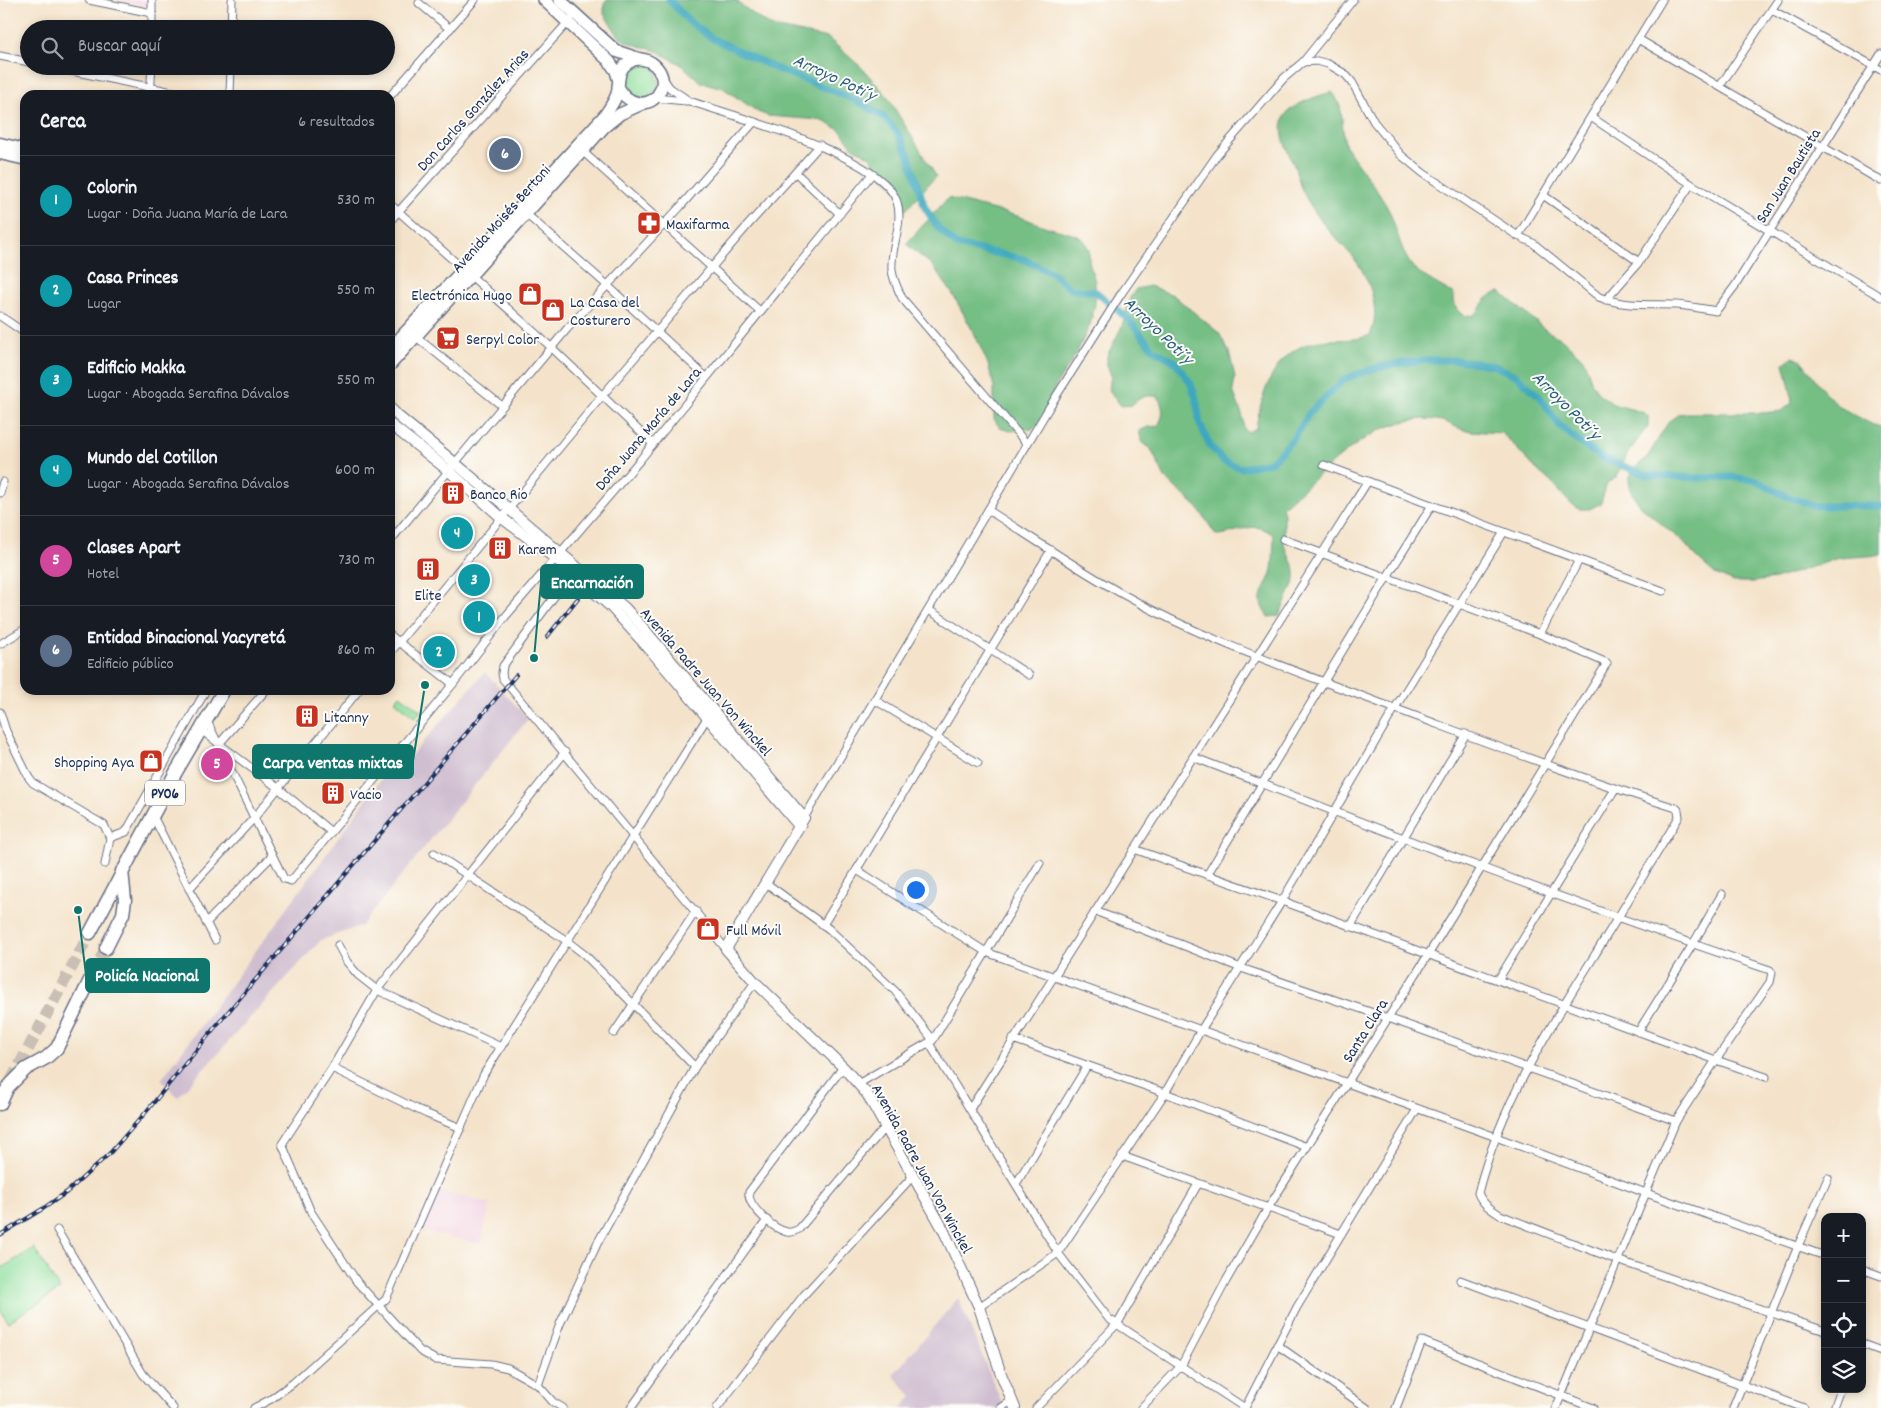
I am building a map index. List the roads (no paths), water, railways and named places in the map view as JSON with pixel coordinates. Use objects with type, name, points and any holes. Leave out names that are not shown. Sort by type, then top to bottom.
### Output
[{"type":"highway","points":[[0,144],[20,149]]},
{"type":"highway","points":[[0,153],[20,157]]},
{"type":"highway","name":"PY06","points":[[90,933],[130,856],[221,695]]},
{"type":"highway","points":[[106,948],[123,914],[125,900],[122,871]]},
{"type":"highway","points":[[0,1104],[8,1087],[26,1069],[46,1058],[57,1048],[92,976]]},
{"type":"main road","points":[[544,0],[616,51],[652,62],[660,71],[662,77],[660,92],[655,98]]},
{"type":"main road","points":[[560,0],[572,18],[616,70],[624,98],[636,103],[644,103]]},
{"type":"main road","name":"Avenida Moisés Bertoni","points":[[395,359],[466,273],[579,148],[610,109],[616,97],[620,72],[628,63],[640,59]]},
{"type":"main road","name":"Avenida Moisés Bertoni","points":[[579,148],[611,120],[655,98]]},
{"type":"main road","name":"Avenida Moisés Bertoni","points":[[395,345],[466,273]]},
{"type":"main road","name":"Avenida Padre Juan Von Winckel","points":[[395,413],[502,518],[608,593],[635,619],[801,822]]},
{"type":"main road","name":"Avenida Padre Juan Von Winckel","points":[[395,427],[509,509],[558,556],[566,568],[626,622],[708,718],[801,822]]},
{"type":"main road","points":[[726,949],[801,822]]},
{"type":"main road","name":"Avenida Padre Juan Von Winckel","points":[[726,949],[755,982],[867,1094],[943,1229],[979,1307],[1000,1374],[1013,1404]]},
{"type":"street","points":[[89,0],[152,13]]},
{"type":"street","points":[[152,0],[152,20]]},
{"type":"street","points":[[231,20],[232,0]]},
{"type":"street","points":[[395,90],[475,0]]},
{"type":"street","points":[[801,822],[1027,444],[1121,294],[1217,155],[1284,78],[1303,62],[1353,0]]},
{"type":"street","points":[[1518,236],[1662,0]]},
{"type":"street","points":[[1720,86],[1778,0]]},
{"type":"street","points":[[419,3],[450,29]]},
{"type":"street","points":[[1772,10],[1881,70]]},
{"type":"street","name":"Don Carlos González Arias","points":[[395,215],[572,18]]},
{"type":"street","points":[[1638,39],[1881,181]]},
{"type":"street","name":"San Juan Bautista","points":[[1606,300],[1627,304],[1680,305],[1716,311],[1735,286],[1881,54]]},
{"type":"street","points":[[0,56],[20,60]]},
{"type":"street","points":[[1303,62],[1317,61],[1328,64],[1345,74],[1352,82],[1374,122],[1401,155],[1423,173],[1518,236],[1533,243],[1599,297],[1606,300],[1639,262],[1691,184]]},
{"type":"street","points":[[84,75],[143,90]]},
{"type":"street","points":[[151,90],[152,75]]},
{"type":"street","points":[[230,90],[231,75]]},
{"type":"street","points":[[662,77],[670,88],[689,102]]},
{"type":"street","points":[[655,98],[689,102],[820,145],[854,162],[872,174],[894,193],[900,211],[892,271],[902,298],[1027,444]]},
{"type":"street","points":[[1591,117],[1691,184],[1881,297]]},
{"type":"street","points":[[395,535],[551,347],[664,225],[754,122]]},
{"type":"street","points":[[395,647],[602,396],[820,145]]},
{"type":"street","points":[[579,148],[761,312]]},
{"type":"street","points":[[796,173],[840,214]]},
{"type":"street","name":"Doña Juana María de Lara","points":[[272,856],[284,879],[289,881],[294,879],[505,618],[653,444],[872,174]]},
{"type":"street","points":[[1543,196],[1639,262]]},
{"type":"street","points":[[395,209],[551,347],[653,444]]},
{"type":"street","points":[[522,210],[607,285],[706,378]]},
{"type":"street","points":[[0,316],[20,329]]},
{"type":"street","points":[[415,336],[502,406]]},
{"type":"street","points":[[1324,465],[1662,592]]},
{"type":"street","points":[[970,1109],[1368,481]]},
{"type":"street","points":[[0,493],[3,482]]},
{"type":"street","points":[[1207,875],[1432,505]]},
{"type":"street","points":[[988,510],[1126,596],[1186,626],[1256,656],[1544,764],[1676,808],[1679,817],[1563,1005],[1527,1069],[1496,1137],[1478,1193],[1486,1206],[1500,1215],[1617,1260],[1821,1330]]},
{"type":"street","points":[[979,1307],[1058,1253],[1165,1093],[1201,1030],[1282,901],[1395,708],[1504,532]]},
{"type":"street","points":[[1283,538],[1540,634],[1579,560]]},
{"type":"street","points":[[823,925],[1052,550]]},
{"type":"street","points":[[566,568],[562,586],[503,666],[502,673],[505,682],[565,752],[726,949]]},
{"type":"street","points":[[929,610],[1029,675]]},
{"type":"street","points":[[0,644],[20,632]]},
{"type":"street","name":"Santa Clara","points":[[1141,1408],[1181,1366],[1226,1281],[1268,1208],[1428,956],[1607,663],[1540,634]]},
{"type":"street","points":[[395,639],[453,684]]},
{"type":"street","points":[[110,838],[126,832],[203,695]]},
{"type":"street","points":[[219,744],[262,695]]},
{"type":"street","points":[[189,889],[254,818],[355,695]]},
{"type":"street","points":[[875,700],[978,763]]},
{"type":"street","points":[[0,712],[6,731],[29,778],[40,787],[104,826],[110,838],[105,864]]},
{"type":"street","points":[[254,1408],[271,1399],[293,1383],[386,1299],[484,1074],[708,718]]},
{"type":"street","points":[[204,726],[219,744],[278,788],[331,832]]},
{"type":"street","points":[[1350,927],[1466,734]]},
{"type":"street","points":[[206,924],[272,856],[219,744]]},
{"type":"street","points":[[562,1408],[553,1402],[538,1385],[508,1368],[492,1364],[436,1360],[420,1351],[357,1282],[312,1212],[282,1144],[332,1068],[377,990],[565,752]]},
{"type":"street","points":[[1192,756],[1404,839],[1770,970],[1772,973],[1770,982],[1676,1121],[1556,1408]]},
{"type":"street","points":[[1498,980],[1615,789]]},
{"type":"street","points":[[153,815],[215,940]]},
{"type":"street","points":[[1134,849],[1282,901],[1638,1032],[1766,1076]]},
{"type":"street","points":[[434,853],[567,941],[585,955],[695,1066]]},
{"type":"street","points":[[1040,863],[933,1040],[929,1043],[1058,1253],[1109,1319],[1245,1408],[1297,1307],[1417,1109]]},
{"type":"street","points":[[857,870],[986,952],[1646,1193],[1821,1255]]},
{"type":"street","points":[[766,883],[823,925],[895,991],[933,1040]]},
{"type":"street","points":[[1638,1032],[1722,894]]},
{"type":"street","points":[[614,1033],[696,911]]},
{"type":"street","points":[[1095,911],[1241,968],[1388,1018],[1676,1121]]},
{"type":"street","points":[[338,945],[347,962],[358,975],[377,990],[501,1047]]},
{"type":"street","points":[[538,1385],[560,1324],[597,1244],[695,1066],[755,982]]},
{"type":"street","points":[[1013,1039],[1165,1093],[1307,1147]]},
{"type":"street","points":[[858,1084],[933,1040]]},
{"type":"street","points":[[1016,1184],[1087,1066]]},
{"type":"street","points":[[842,1067],[749,1192],[748,1199],[767,1220],[786,1232],[798,1229],[885,1127]]},
{"type":"street","points":[[332,1068],[427,1114],[462,1128]]},
{"type":"street","points":[[1122,1156],[1342,1234]]},
{"type":"street","points":[[717,1408],[804,1295],[913,1176]]},
{"type":"street","points":[[1733,1408],[1798,1246],[1828,1178]]},
{"type":"street","points":[[1036,1408],[1118,1324],[1198,1184]]},
{"type":"street","points":[[631,1408],[767,1220]]},
{"type":"street","points":[[57,1230],[143,1374],[173,1408]]},
{"type":"street","points":[[1866,1270],[1881,1276]]},
{"type":"street","points":[[1460,1280],[1804,1408]]},
{"type":"street","points":[[1396,1408],[1422,1341],[1593,1408]]},
{"type":"street","points":[[1277,1345],[1367,1408]]},
{"type":"street","points":[[1866,1345],[1881,1351]]},
{"type":"street","points":[[1834,1408],[1840,1393]]},
{"type":"street","points":[[1001,1408],[1013,1404]]},
{"type":"waterway","name":"Arroyo Poti´y","points":[[669,0],[689,21],[713,39],[777,69],[863,104],[884,117],[898,133],[909,156],[925,208],[939,229],[956,245],[1023,259],[1054,274],[1070,289],[1096,292],[1128,319],[1154,350],[1174,361],[1190,382],[1196,398],[1200,424],[1210,446],[1223,461],[1241,468],[1271,462],[1294,438],[1310,412],[1345,379],[1369,370],[1395,364],[1426,360],[1456,360],[1492,365],[1517,376],[1540,397],[1559,425],[1580,443],[1601,457],[1646,475],[1695,478],[1730,477],[1754,480],[1786,496],[1816,506],[1881,506]]},
{"type":"tunnel","points":[[11,1081],[90,933]]},
{"type":"tunnel","points":[[92,976],[106,948]]},
{"type":"railway","points":[[547,637],[578,598]]},
{"type":"railway","points":[[0,1235],[67,1192],[110,1153],[516,675]]},
{"type":"place","name":"Entidad Binacional Yacyretá","points":[[505,154]]},
{"type":"place","name":"Maxifarma","points":[[649,223]]},
{"type":"place","name":"Electrónica Hugo","points":[[530,294]]},
{"type":"place","name":"La Casa del Costurero","points":[[553,310]]},
{"type":"place","name":"Serpyl Color","points":[[448,338]]},
{"type":"place","name":"Banco Rio","points":[[453,493]]},
{"type":"place","name":"Mundo del Cotillon","points":[[457,533]]},
{"type":"place","name":"Karem","points":[[500,548]]},
{"type":"place","name":"Elite","points":[[428,569]]},
{"type":"place","name":"Edificio Makka","points":[[474,580]]},
{"type":"place","name":"Colorin","points":[[479,617]]},
{"type":"place","name":"Casa Princes","points":[[439,652]]},
{"type":"place","name":"Encarnación","points":[[534,658]]},
{"type":"place","name":"Carpa ventas mixtas","points":[[425,685]]},
{"type":"place","name":"Litanny","points":[[307,716]]},
{"type":"place","name":"Shopping Aya","points":[[151,761]]},
{"type":"place","name":"Clases Apart","points":[[217,764]]},
{"type":"place","name":"Vacio","points":[[333,793]]},
{"type":"place","name":"Policía Nacional","points":[[78,910]]},
{"type":"place","name":"Full Móvil","points":[[708,929]]}]
